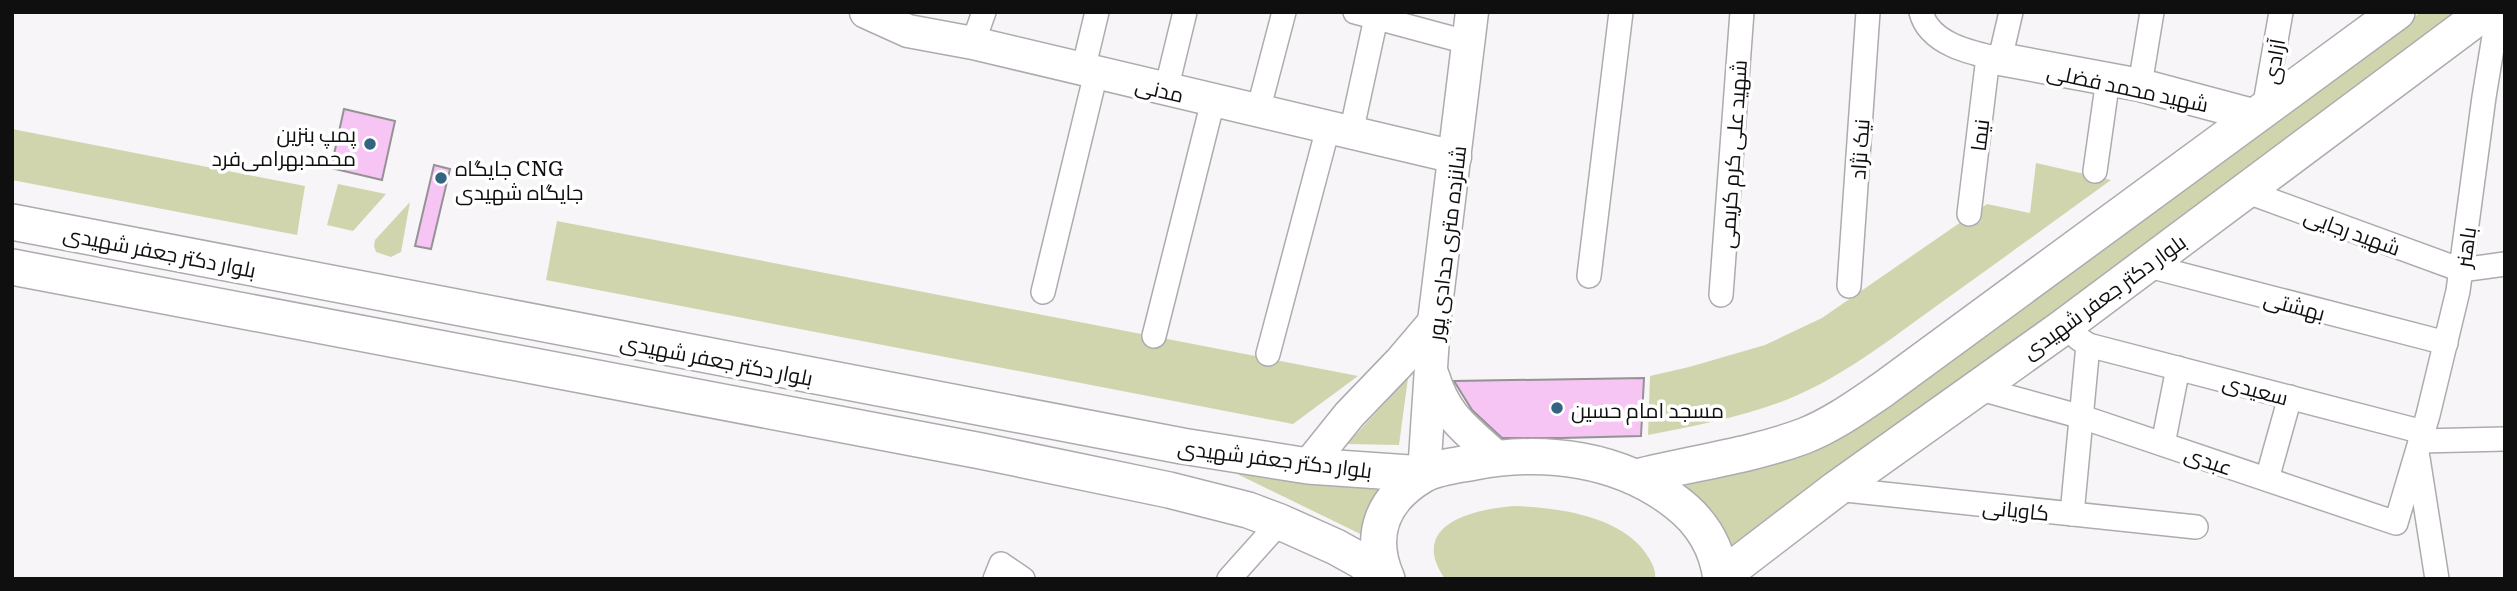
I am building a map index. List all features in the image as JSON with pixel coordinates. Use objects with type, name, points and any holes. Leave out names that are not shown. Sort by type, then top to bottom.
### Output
[{"type":"main road","name":"بلوار دکتر جعفر شهیدی","points":[[1721,578],[1836,489],[1977,388],[2075,336],[2145,265],[2485,12]]},
{"type":"main road","points":[[1637,477],[1777,445],[1839,419],[2395,13]]},
{"type":"main road","name":"بلوار دکتر جعفر شهیدی","points":[[12,222],[1104,431],[1308,466],[1424,474]]},
{"type":"main road","name":"بلوار دکتر جعفر شهیدی","points":[[12,267],[981,451],[1169,490],[1248,510],[1280,522],[1336,547],[1370,575]]},
{"type":"main road","points":[[1370,575],[1381,564],[1379,528],[1384,513],[1393,500],[1424,474],[1497,458],[1532,457],[1608,466],[1657,488],[1688,512],[1704,531],[1715,549],[1721,578]]},
{"type":"street","name":"مدنی","points":[[866,12],[908,31],[973,43],[1455,158]]},
{"type":"street","points":[[973,43],[984,12]]},
{"type":"street","points":[[1043,292],[1089,72],[1097,12]]},
{"type":"street","points":[[1166,90],[1185,12]]},
{"type":"street","points":[[1258,111],[1284,12]]},
{"type":"street","points":[[1589,276],[1622,12]]},
{"type":"street","name":"شهید علی کرم کریمی","points":[[1721,295],[1742,12]]},
{"type":"street","name":"نیک نژاد","points":[[1849,286],[1868,12]]},
{"type":"street","points":[[1921,12],[1924,25],[1945,42],[1994,58]]},
{"type":"street","name":"نیما","points":[[1969,214],[1994,58],[2011,12]]},
{"type":"street","points":[[2140,85],[2152,12]]},
{"type":"street","name":"آزادی","points":[[2260,112],[2281,12]]},
{"type":"street","name":"باهنر","points":[[2409,478],[2445,343],[2461,270],[2498,12]]},
{"type":"street","points":[[1268,354],[1339,130],[1366,15],[1471,27]]},
{"type":"street","name":"شانزده متری حدادی پور","points":[[1424,474],[1434,323],[1471,27]]},
{"type":"street","name":"شهید محمد فضلی","points":[[1994,58],[2140,85],[2260,112]]},
{"type":"street","points":[[2095,171],[2108,79]]},
{"type":"street","points":[[1154,336],[1213,101]]},
{"type":"street","name":"شهید رجایی","points":[[2245,191],[2461,270]]},
{"type":"street","points":[[2461,270],[2505,264]]},
{"type":"street","name":"بهشتی","points":[[2145,265],[2445,343]]},
{"type":"street","points":[[1308,466],[1349,415],[1434,323]]},
{"type":"street","points":[[2073,514],[2082,417],[2075,336]]},
{"type":"street","name":"سعیدی","points":[[2075,336],[2178,368],[2290,397],[2420,442],[2505,439]]},
{"type":"street","points":[[1430,367],[1440,399],[1453,417],[1497,458]]},
{"type":"street","points":[[2163,444],[2178,368]]},
{"type":"street","name":"عبدی","points":[[1977,388],[2082,417],[2396,523],[2409,478]]},
{"type":"street","points":[[2267,479],[2290,397]]},
{"type":"street","points":[[2420,442],[2437,579]]},
{"type":"street","name":"کاویانی","points":[[1836,489],[2196,527]]},
{"type":"street","points":[[1229,579],[1280,522]]},
{"type":"street","points":[[995,579],[1001,564],[1023,579]]},
{"type":"green space","points":[[2421,12],[2464,12],[1712,566],[1663,491],[1761,467],[1858,424]]},
{"type":"green space","points":[[12,129],[305,186],[297,235],[12,180]]},
{"type":"green space","points":[[2036,163],[2111,180],[1882,346],[1826,381],[1786,400],[1752,411],[1648,435],[1650,376],[1765,345],[1822,318],[1987,204],[2030,213]]},
{"type":"green space","points":[[338,184],[386,194],[353,231],[327,225]]},
{"type":"green space","points":[[410,202],[401,252],[391,257],[376,252],[375,240]]},
{"type":"green space","points":[[557,221],[1358,376],[1293,424],[546,280]]},
{"type":"green space","points":[[1408,378],[1399,445],[1347,444]]},
{"type":"green space","points":[[1194,453],[1400,489],[1385,546]]},
{"type":"green space","points":[[1515,506],[1571,512],[1624,532],[1649,558],[1655,571],[1655,579],[1445,579],[1435,560],[1434,545],[1440,533],[1450,523],[1465,516]]},
{"type":"building","points":[[344,109],[395,121],[382,180],[331,168]]},
{"type":"building","points":[[434,165],[450,169],[431,249],[415,246]]},
{"type":"building","name":"مسجد امام حسین","points":[[1644,378],[1641,436],[1561,438],[1502,438],[1472,410],[1454,381]]},
{"type":"place","name":"پمپ بنزین محمد‌بهرامی‌فرد","points":[[370,144]]},
{"type":"place","name":"جایگاه CNG جایگاه شهیدی","points":[[441,178]]},
{"type":"place","name":"مسجد امام حسین","points":[[1557,408]]}]
